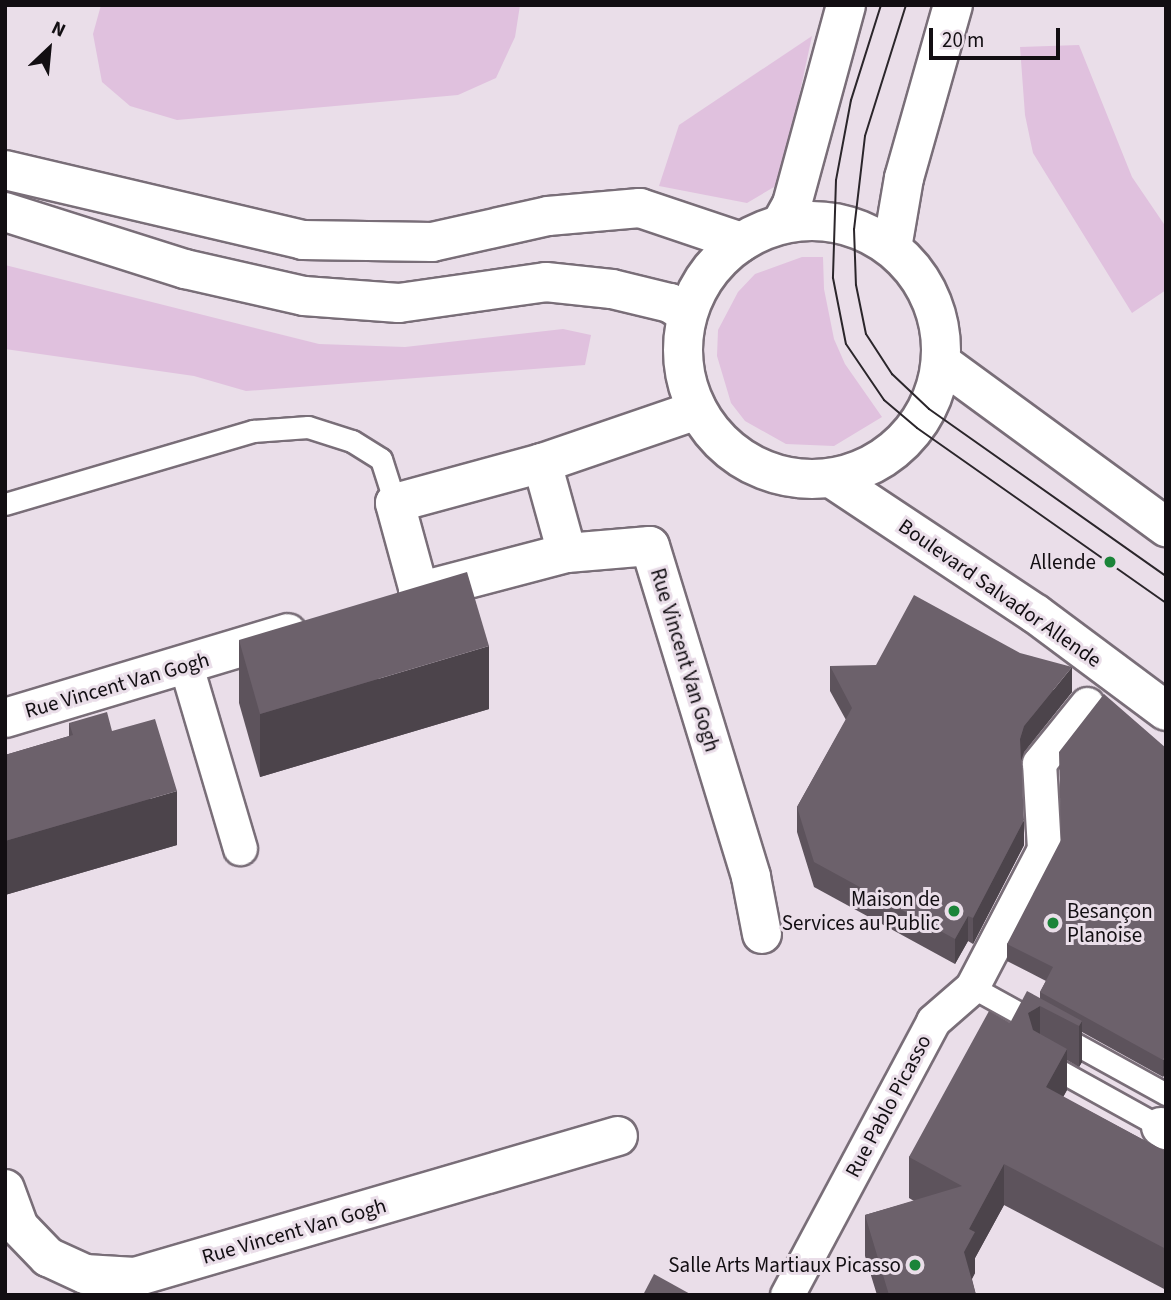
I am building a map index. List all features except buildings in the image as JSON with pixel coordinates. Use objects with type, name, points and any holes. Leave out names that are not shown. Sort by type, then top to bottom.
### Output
[{"type":"street","points":[[781,224],[792,204],[846,5]]},
{"type":"street","points":[[892,248],[904,178],[953,5]]},
{"type":"street","points":[[5,170],[303,240],[432,242],[548,216],[640,208],[741,242]]},
{"type":"street","points":[[5,212],[184,269],[304,296],[400,303],[546,282],[612,289],[670,303],[687,314]]},
{"type":"street","points":[[832,221],[873,236],[892,248],[921,280],[938,319],[942,363],[929,409],[917,428],[894,452],[864,470],[831,478],[790,478],[753,466],[720,442],[696,410],[683,357],[687,314],[699,286],[717,261],[741,242],[781,224],[832,221]]},
{"type":"street","points":[[942,363],[1166,527]]},
{"type":"street","points":[[419,592],[395,503],[542,463],[696,410]]},
{"type":"street","points":[[542,463],[567,553]]},
{"type":"street","name":"Boulevard Salvador Allende","points":[[831,478],[1036,614],[1166,711]]},
{"type":"street","name":"Rue Vincent Van Gogh","points":[[380,604],[567,553],[650,546],[751,877],[762,934]]},
{"type":"street","name":"Rue Vincent Van Gogh","points":[[5,718],[186,666],[328,620]]},
{"type":"street","points":[[186,666],[240,848]]},
{"type":"street","name":"Rue Pablo Picasso","points":[[787,1295],[933,1021],[972,987],[1044,849],[1038,763],[1087,704]]},
{"type":"street","name":"Rue Vincent Van Gogh","points":[[5,1189],[19,1227],[48,1257],[85,1274],[135,1277],[618,1136]]},
{"type":"lane","points":[[5,152],[158,207]]},
{"type":"lane","points":[[5,227],[184,269]]},
{"type":"lane","points":[[5,504],[253,432],[308,427],[352,441],[381,459],[395,503]]},
{"type":"lane","points":[[972,987],[1164,1117]]},
{"type":"lane","points":[[1040,1060],[1164,1117]]},
{"type":"shaded area","points":[[101,5],[520,5],[515,37],[496,78],[458,95],[177,120],[130,106],[102,82],[93,34]]},
{"type":"shaded area","points":[[812,36],[783,171],[774,187],[747,203],[659,186],[679,125]]},
{"type":"shaded area","points":[[1079,45],[1132,177],[1166,227],[1166,290],[1132,313],[1033,153],[1025,115],[1020,47]]},
{"type":"shaded area","points":[[802,257],[823,257],[824,289],[834,339],[845,364],[882,417],[834,446],[786,444],[745,421],[731,403],[717,356],[718,330],[738,292],[755,274]]},
{"type":"shaded area","points":[[5,265],[319,344],[405,347],[563,329],[591,335],[585,365],[246,391],[194,376],[5,349]]},
{"type":"tram line","points":[[881,5],[851,100],[836,180],[833,278],[846,344],[884,400],[917,428],[1166,603]]},
{"type":"tram line","points":[[906,5],[865,136],[854,229],[856,285],[866,334],[892,374],[929,409],[1166,576]]},
{"type":"place","name":"Allende","points":[[1110,562]]},
{"type":"place","name":"Maison de Services au Public","points":[[954,911]]},
{"type":"place","name":"Besançon Planoise","points":[[1053,923]]},
{"type":"place","name":"Salle Arts Martiaux Picasso","points":[[915,1265]]}]
